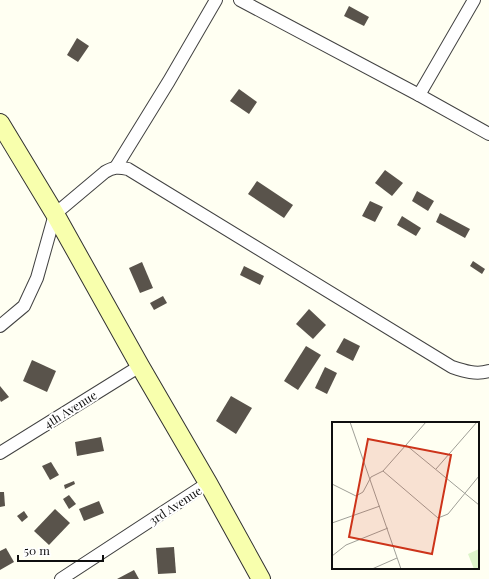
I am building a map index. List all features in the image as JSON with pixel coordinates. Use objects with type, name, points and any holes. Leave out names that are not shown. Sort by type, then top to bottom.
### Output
[{"type":"street","points":[[116,167],[216,0]]},
{"type":"street","points":[[240,0],[489,134]]},
{"type":"street","points":[[419,95],[474,0]]},
{"type":"street","points":[[0,123],[55,214],[261,579]]},
{"type":"street","points":[[0,326],[24,306],[37,278],[55,214],[106,172],[116,167],[128,169],[452,366],[467,372],[483,373],[489,371]]},
{"type":"street","name":"4th Avenue","points":[[0,453],[140,366]]},
{"type":"street","name":"3rd Avenue","points":[[61,579],[208,483]]},
{"type":"building","points":[[349,6],[369,17],[364,26],[344,16]]},
{"type":"building","points":[[77,38],[89,46],[78,62],[67,55]]},
{"type":"building","points":[[239,89],[257,102],[249,114],[230,101]]},
{"type":"building","points":[[385,170],[403,183],[392,196],[375,183]]},
{"type":"building","points":[[257,181],[293,205],[284,218],[248,194]]},
{"type":"building","points":[[417,191],[434,201],[428,211],[412,201]]},
{"type":"building","points":[[370,201],[383,207],[375,222],[362,216]]},
{"type":"building","points":[[440,213],[470,229],[465,238],[436,222]]},
{"type":"building","points":[[402,216],[421,228],[416,236],[397,225]]},
{"type":"building","points":[[473,261],[485,269],[482,274],[470,266]]},
{"type":"building","points":[[142,262],[153,288],[140,293],[129,268]]},
{"type":"building","points":[[244,266],[264,276],[260,285],[240,275]]},
{"type":"building","points":[[163,296],[167,303],[154,310],[150,303]]},
{"type":"building","points":[[309,309],[326,325],[313,339],[296,324]]},
{"type":"building","points":[[344,338],[360,346],[353,361],[336,352]]},
{"type":"building","points":[[306,346],[321,355],[298,390],[284,381]]},
{"type":"building","points":[[32,360],[56,371],[47,392],[23,381]]},
{"type":"building","points":[[325,367],[337,373],[327,394],[315,388]]},
{"type":"building","points":[[0,386],[9,397],[1,402],[0,400]]},
{"type":"building","points":[[231,396],[252,408],[236,434],[216,421]]},
{"type":"building","points":[[101,437],[104,451],[77,456],[75,442]]},
{"type":"building","points":[[51,462],[59,475],[50,480],[42,466]]},
{"type":"building","points":[[74,481],[75,484],[65,489],[64,485]]},
{"type":"building","points":[[0,492],[4,492],[5,506],[0,507]]},
{"type":"building","points":[[69,495],[76,504],[69,509],[63,499]]},
{"type":"building","points":[[99,501],[104,513],[84,521],[79,509]]},
{"type":"building","points":[[55,509],[70,523],[49,545],[34,531]]},
{"type":"building","points":[[24,511],[28,517],[22,522],[17,516]]},
{"type":"building","points":[[174,547],[176,573],[158,574],[156,548]]},
{"type":"building","points":[[6,548],[14,562],[0,570],[0,551]]},
{"type":"building","points":[[134,570],[139,579],[117,579]]}]
